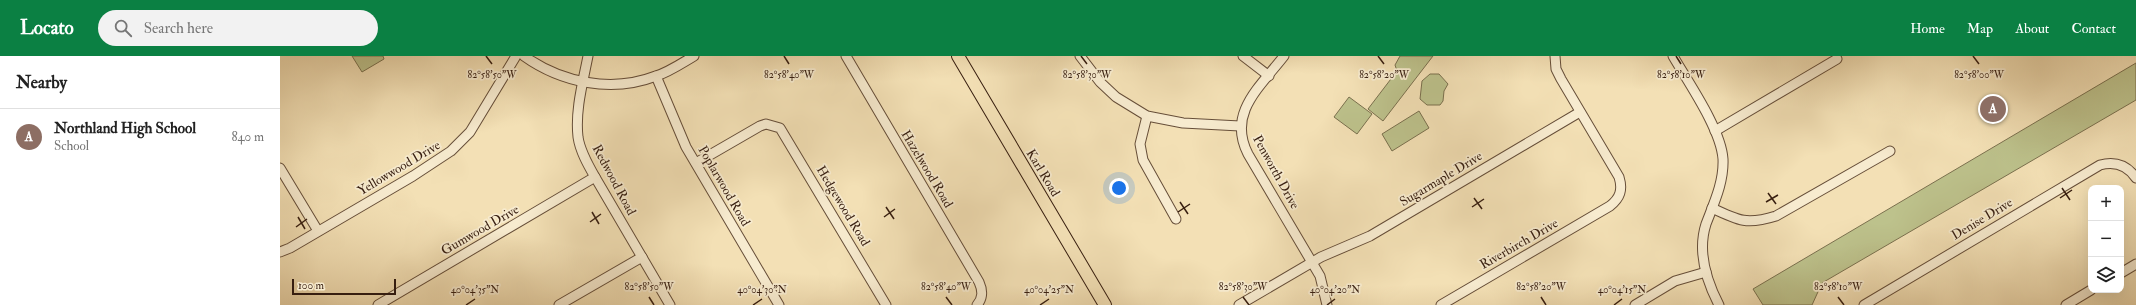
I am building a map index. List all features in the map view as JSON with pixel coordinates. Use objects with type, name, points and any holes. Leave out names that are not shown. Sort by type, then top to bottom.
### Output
[{"type":"main road","name":"Karl Road","points":[[958,56],[1105,305]]},
{"type":"street","name":"Yellowwood Drive","points":[[280,252],[290,248],[413,176],[451,151],[470,132],[516,56]]},
{"type":"street","points":[[524,56],[555,74],[583,83],[616,84],[656,76],[694,56]]},
{"type":"street","name":"Redwood Road","points":[[588,56],[578,117],[578,138],[585,158],[595,177],[670,305]]},
{"type":"street","name":"Hazelwood Road","points":[[846,56],[979,282],[982,289],[982,297],[977,305]]},
{"type":"street","points":[[1080,56],[1100,82],[1116,98],[1147,116],[1183,123],[1240,126]]},
{"type":"street","points":[[1243,56],[1269,76]]},
{"type":"street","name":"Penworth Drive","points":[[1284,56],[1248,103],[1240,126],[1242,141],[1248,154],[1320,276],[1327,305]]},
{"type":"street","points":[[1555,56],[1556,69],[1580,112]]},
{"type":"street","points":[[1672,56],[1715,131],[1723,158],[1720,186],[1702,240],[1702,254],[1706,272],[1712,291],[1719,305]]},
{"type":"street","points":[[1715,131],[1837,59]]},
{"type":"street","name":"Poplarwood Road","points":[[656,76],[669,111],[686,147],[779,305]]},
{"type":"street","name":"Riverbirch Drive","points":[[1441,305],[1610,206],[1616,201],[1621,185],[1580,112]]},
{"type":"street","name":"Sugarmaple Drive","points":[[1239,305],[1312,262],[1340,248],[1370,236],[1580,112]]},
{"type":"street","points":[[1147,116],[1140,144],[1143,160],[1176,219]]},
{"type":"street","name":"Hedgewood Road","points":[[696,163],[760,126],[773,124],[780,128],[785,133],[886,305]]},
{"type":"street","points":[[1712,208],[1735,219],[1756,222],[1776,216],[1890,151]]},
{"type":"street","name":"Denise Drive","points":[[1864,305],[2090,170],[2105,164],[2116,163],[2124,166],[2136,178]]},
{"type":"street","points":[[280,168],[318,231]]},
{"type":"street","name":"Gumwood Drive","points":[[378,305],[595,177]]},
{"type":"street","points":[[560,305],[642,257]]},
{"type":"street","points":[[2124,270],[2136,264]]},
{"type":"street","points":[[1634,305],[1675,281],[1706,272]]},
{"type":"street","points":[[2066,305],[2088,292]]},
{"type":"green space","points":[[352,56],[383,56],[384,59],[362,72]]},
{"type":"green space","points":[[1400,56],[1433,56],[1383,121],[1368,109],[1397,71],[1395,65]]},
{"type":"green space","points":[[2136,63],[2136,100],[1822,283],[1812,305],[1763,305],[1753,289]]},
{"type":"green space","points":[[1430,74],[1439,74],[1448,84],[1444,91],[1443,101],[1440,105],[1427,105],[1420,99],[1422,81]]},
{"type":"green space","points":[[1349,97],[1372,114],[1357,134],[1334,117]]},
{"type":"green space","points":[[1419,111],[1429,128],[1392,151],[1382,134]]},
{"type":"place","name":"Northland High School","points":[[1993,109]]}]
